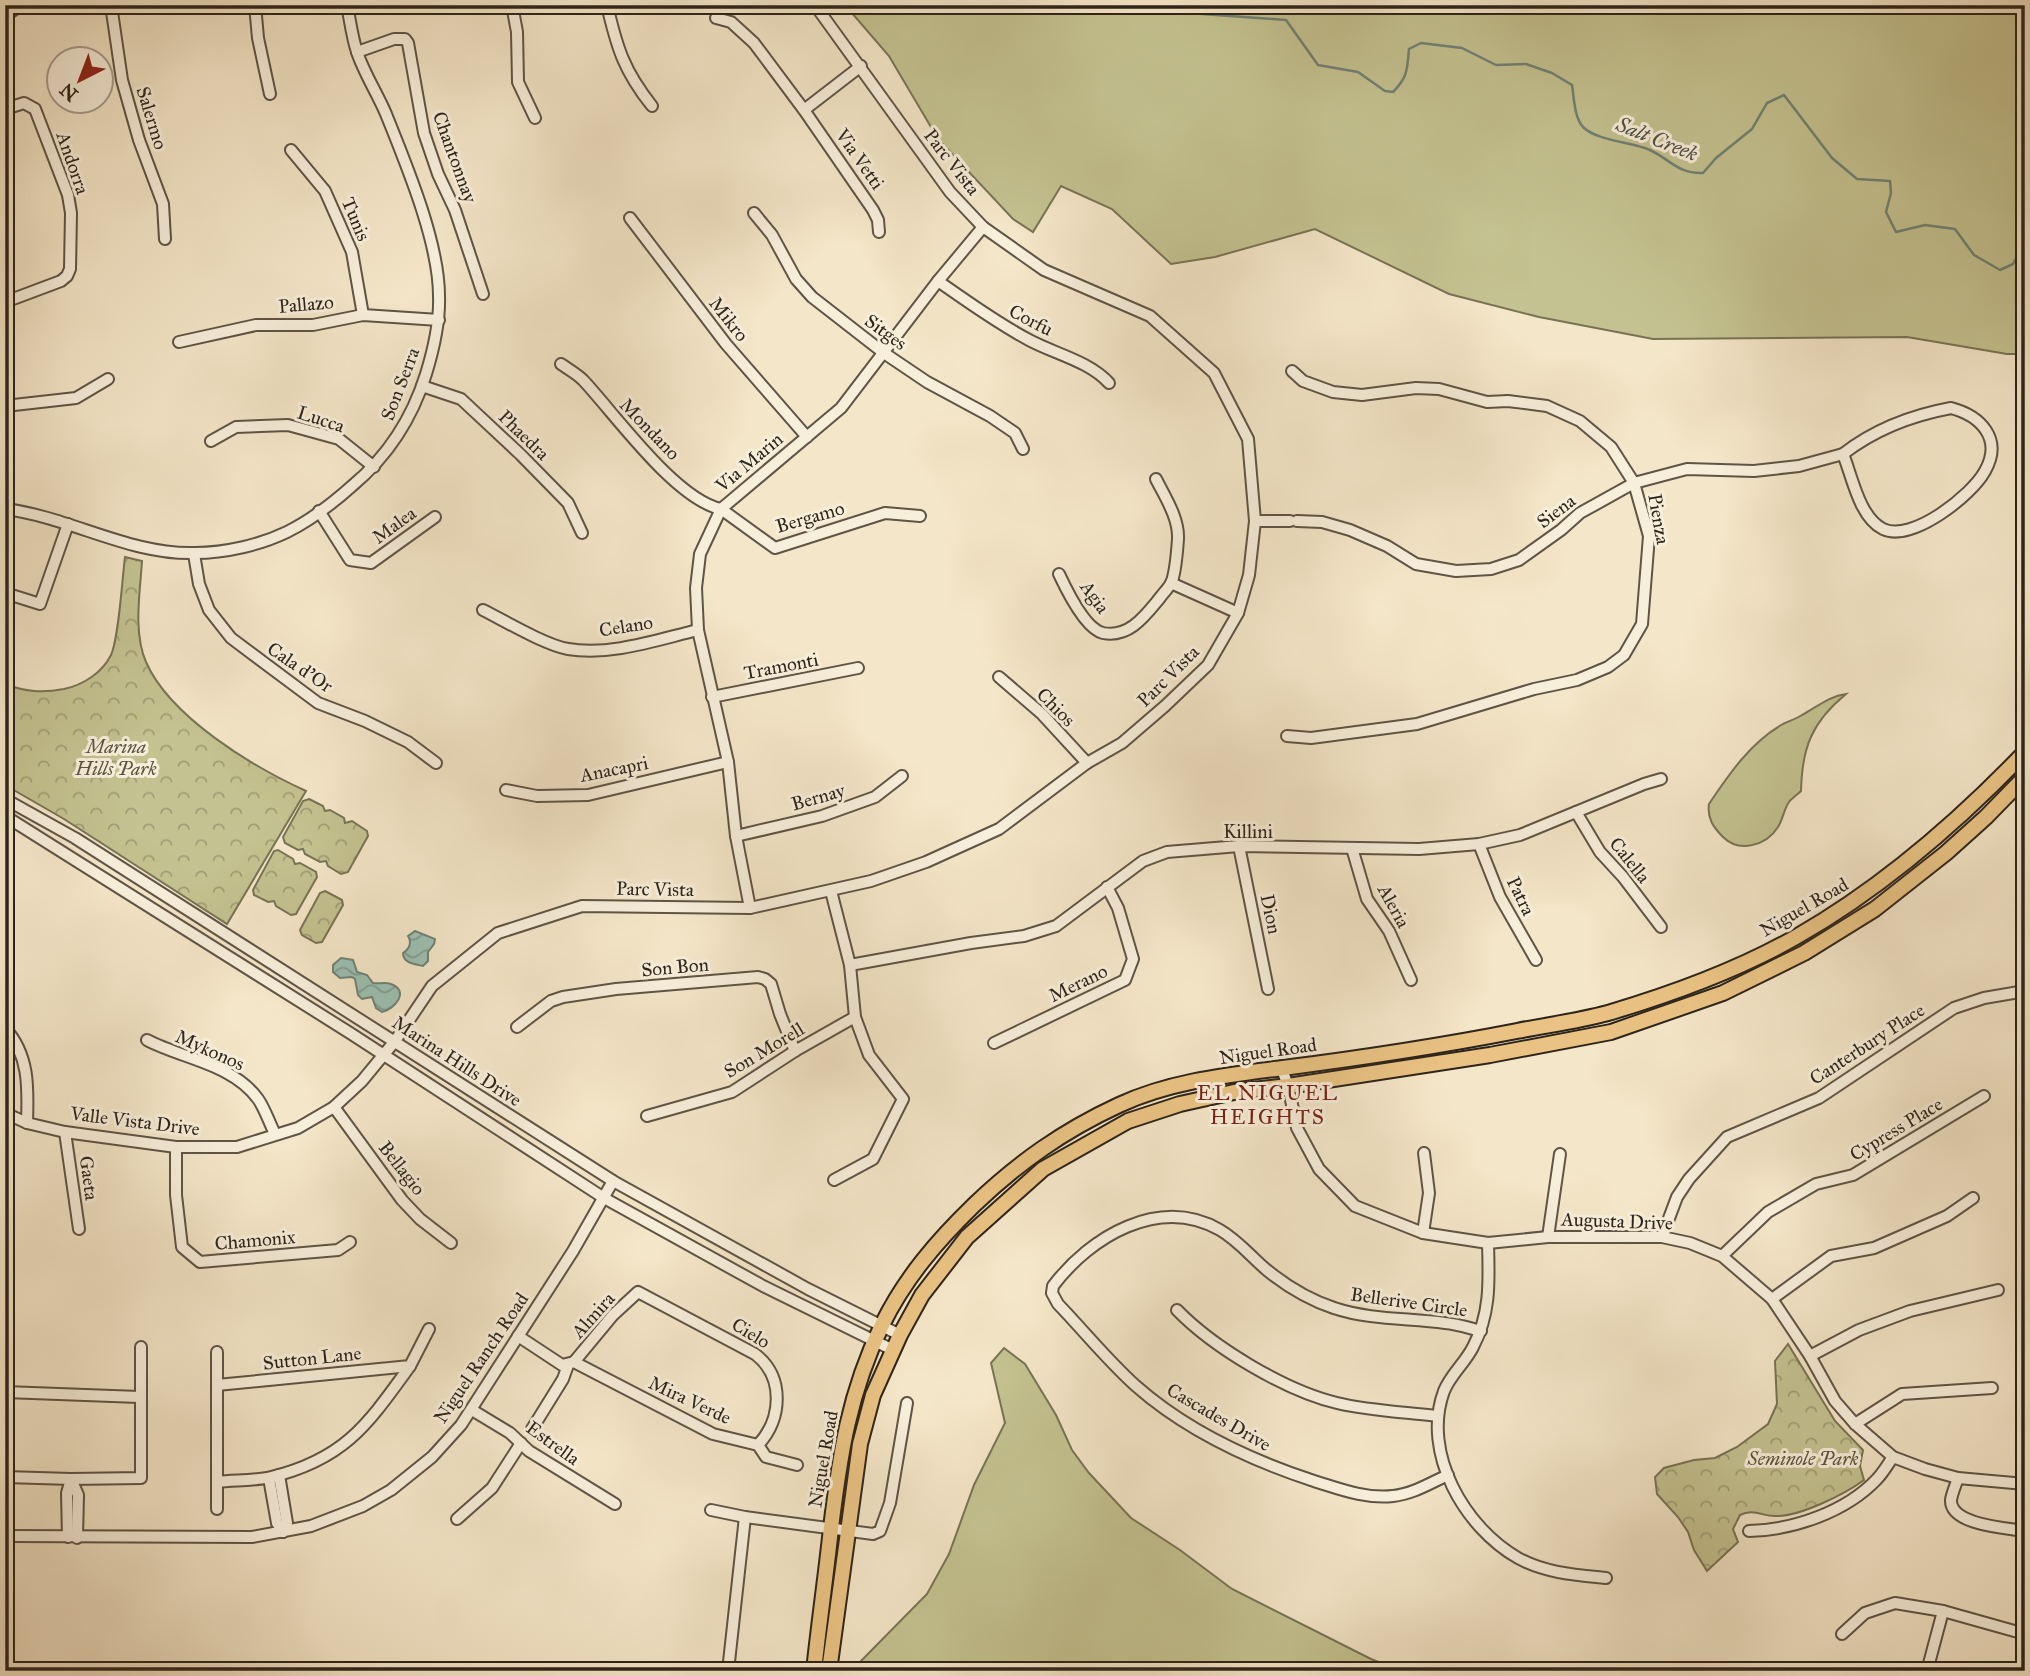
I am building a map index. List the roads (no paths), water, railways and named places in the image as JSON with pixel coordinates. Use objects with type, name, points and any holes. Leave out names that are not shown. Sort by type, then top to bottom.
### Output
[{"type":"main road","name":"Niguel Road","points":[[815,1669],[844,1432],[860,1377],[882,1325],[908,1279],[944,1234],[999,1181],[1036,1151],[1122,1103],[1173,1087],[1227,1074],[1282,1069],[1484,1037],[1604,1014],[1716,975],[1796,937],[1868,891],[1939,835],[2025,752]]},
{"type":"main road","name":"Niguel Road","points":[[829,1671],[860,1444],[873,1395],[900,1335],[922,1295],[967,1237],[1042,1168],[1128,1121],[1180,1104],[1234,1092],[1490,1055],[1611,1032],[1723,993],[1804,953],[1875,909],[1956,844],[2025,777]]},
{"type":"street","points":[[5,16],[21,5]]},
{"type":"street","name":"Salermo","points":[[111,5],[122,80],[139,140],[163,204],[165,239]]},
{"type":"street","points":[[255,5],[258,38],[270,94]]},
{"type":"street","name":"Son Serra","points":[[5,509],[68,524],[142,548],[194,554],[240,547],[287,532],[342,495],[374,467],[402,430],[422,386],[439,320],[439,293],[432,251],[416,192],[385,113],[357,52],[347,5]]},
{"type":"street","points":[[512,5],[517,32],[518,82],[535,118]]},
{"type":"street","points":[[607,5],[617,48],[638,89],[652,106]]},
{"type":"street","name":"Parc Vista","points":[[395,1041],[432,986],[498,933],[582,906],[750,908],[871,881],[926,862],[999,829],[1087,764],[1122,743],[1165,706],[1208,665],[1238,613],[1249,575],[1255,521],[1248,439],[1214,373],[1150,316],[1044,270],[984,228],[950,192],[816,5]]},
{"type":"street","name":"Via Vetti","points":[[716,18],[731,22],[745,32],[804,110],[873,209],[879,232]]},
{"type":"street","name":"Chantonnay","points":[[357,52],[394,38],[405,39],[408,43],[424,133],[458,219],[483,294]]},
{"type":"street","points":[[804,110],[861,66]]},
{"type":"street","name":"Andorra","points":[[5,109],[24,103],[35,109],[68,195],[71,213],[71,269],[67,276],[61,281],[5,302]]},
{"type":"street","name":"Tunis","points":[[290,150],[325,191],[352,252],[363,314]]},
{"type":"street","name":"Sitges","points":[[754,214],[772,235],[796,279],[812,297],[884,353],[927,382],[990,416],[1014,433],[1023,449]]},
{"type":"street","name":"Mikro","points":[[630,218],[726,344],[807,436]]},
{"type":"street","name":"Via Marin","points":[[750,908],[736,836],[728,762],[698,630],[696,589],[700,554],[721,509],[841,408],[938,281],[984,228]]},
{"type":"street","name":"Corfu","points":[[938,281],[1000,324],[1038,345],[1092,369],[1109,383]]},
{"type":"street","name":"Pallazo","points":[[179,342],[256,325],[313,325],[363,314],[439,320]]},
{"type":"street","name":"Mondano","points":[[561,364],[581,379],[640,447],[684,488],[712,507],[721,509]]},
{"type":"street","name":"Pienza","points":[[1287,736],[1311,738],[1417,724],[1534,689],[1577,680],[1608,667],[1624,655],[1642,624],[1648,571],[1648,536],[1634,483],[1611,447],[1580,421],[1547,406],[1508,401],[1487,402],[1440,389],[1416,388],[1363,395],[1333,392],[1303,381],[1292,371]]},
{"type":"street","points":[[5,405],[76,398],[108,379]]},
{"type":"street","name":"Phaedra","points":[[422,386],[461,399],[471,408],[522,455],[568,503],[582,533]]},
{"type":"street","name":"Siena","points":[[1255,521],[1322,522],[1350,530],[1387,546],[1416,564],[1456,571],[1491,569],[1519,560],[1562,530],[1580,513],[1634,483],[1686,469],[1754,471],[1799,466],[1843,454],[1895,424],[1926,412],[1951,408],[1967,412],[1980,422],[1989,435],[1992,451],[1985,471],[1964,495],[1933,519],[1912,529],[1894,532],[1873,522],[1864,509],[1843,454]]},
{"type":"street","name":"Lucca","points":[[211,441],[236,427],[288,425],[339,439],[374,467]]},
{"type":"street","points":[[1156,479],[1175,519],[1178,537],[1171,583],[1238,613]]},
{"type":"street","name":"Bergamo","points":[[721,509],[775,548],[886,513],[920,516]]},
{"type":"street","name":"Malea","points":[[319,511],[350,560],[371,563],[435,517]]},
{"type":"street","points":[[5,593],[40,604],[68,524]]},
{"type":"street","name":"Cala d'Or","points":[[194,554],[199,584],[209,610],[231,638],[318,703],[408,741],[436,763]]},
{"type":"street","name":"Agia","points":[[1059,574],[1080,611],[1103,633],[1121,632],[1132,627],[1143,618],[1171,583]]},
{"type":"street","name":"Celano","points":[[483,610],[567,649],[612,650],[698,630]]},
{"type":"street","name":"Tramonti","points":[[712,698],[858,668]]},
{"type":"street","name":"Chios","points":[[999,677],[1042,714],[1087,764]]},
{"type":"street","name":"Anacapri","points":[[506,790],[537,796],[589,795],[728,762]]},
{"type":"street","name":"Bernay","points":[[736,836],[822,816],[875,797],[902,776]]},
{"type":"street","name":"Killini","points":[[850,965],[1035,933],[1056,926],[1143,861],[1168,848],[1239,846],[1419,849],[1479,844],[1520,835],[1661,779]]},
{"type":"street","name":"Marina Hills Drive","points":[[5,799],[75,838],[613,1181],[808,1289],[900,1335]]},
{"type":"street","name":"Calella","points":[[1576,812],[1601,852],[1661,927]]},
{"type":"street","name":"Marina Hills Drive","points":[[5,816],[604,1198],[763,1286],[893,1350]]},
{"type":"street","name":"Patra","points":[[1479,844],[1500,897],[1536,960]]},
{"type":"street","name":"Dion","points":[[1239,846],[1268,989]]},
{"type":"street","name":"Aleria","points":[[1352,848],[1367,899],[1389,931],[1411,980]]},
{"type":"street","name":"Merano","points":[[994,1043],[1125,980],[1133,959],[1118,908],[1107,887]]},
{"type":"street","points":[[831,891],[850,965],[855,1017],[869,1055],[904,1099],[873,1159],[834,1180]]},
{"type":"street","name":"Son Bon","points":[[517,1027],[551,1002],[563,997],[616,989],[758,977],[771,984],[795,1051]]},
{"type":"street","name":"Canterbury Place","points":[[1662,1237],[1677,1198],[1689,1179],[1727,1136],[1819,1098],[1954,1008],[1984,998],[2025,991]]},
{"type":"street","name":"Son Morell","points":[[647,1116],[732,1092],[795,1051],[855,1017]]},
{"type":"street","points":[[5,1028],[14,1038],[28,1076],[27,1124]]},
{"type":"street","name":"Mykonos","points":[[147,1040],[242,1082],[260,1102],[275,1134]]},
{"type":"street","name":"Valle Vista Drive","points":[[5,1113],[27,1124],[65,1132],[176,1147],[237,1147],[298,1128],[334,1107],[362,1081],[395,1041]]},
{"type":"street","name":"Augusta Drive","points":[[1282,1069],[1297,1128],[1319,1169],[1355,1206],[1423,1233],[1488,1243],[1548,1237],[1662,1237],[1690,1243],[1722,1256],[1772,1299],[1810,1356],[1835,1401],[1855,1424],[1893,1457],[1958,1478],[2025,1483]]},
{"type":"street","name":"Cypress Place","points":[[1722,1256],[1768,1212],[1816,1184],[1853,1175],[1984,1096]]},
{"type":"street","name":"Bellagio","points":[[334,1107],[402,1200],[420,1219],[451,1243]]},
{"type":"street","name":"Gaeta","points":[[65,1132],[79,1229]]},
{"type":"street","name":"Chamonix","points":[[176,1147],[176,1195],[182,1247],[200,1262],[338,1250],[350,1242]]},
{"type":"street","points":[[1423,1233],[1429,1193],[1424,1153]]},
{"type":"street","points":[[1548,1237],[1560,1154]]},
{"type":"street","name":"Niguel Ranch Road","points":[[5,1536],[253,1537],[311,1526],[363,1506],[391,1490],[432,1457],[472,1410],[573,1251],[613,1181]]},
{"type":"street","points":[[1772,1299],[1830,1256],[1874,1248],[1947,1216],[1973,1198]]},
{"type":"street","name":"Bellerive Circle","points":[[1052,1293],[1058,1280],[1113,1231],[1136,1222],[1162,1217],[1181,1218],[1219,1229],[1268,1271],[1300,1293],[1333,1307],[1364,1316],[1446,1323],[1481,1331]]},
{"type":"street","points":[[1488,1243],[1487,1311],[1472,1350],[1455,1371],[1444,1391],[1438,1416],[1438,1447],[1448,1475],[1478,1525],[1499,1545],[1520,1559],[1549,1570],[1606,1578]]},
{"type":"street","points":[[1810,1356],[1859,1330],[1910,1311],[1998,1290]]},
{"type":"street","name":"Almira","points":[[571,1364],[613,1315],[638,1292]]},
{"type":"street","name":"Cielo","points":[[638,1292],[755,1354],[768,1364],[778,1402],[767,1435],[758,1445]]},
{"type":"street","name":"Cascades Drive","points":[[1052,1293],[1058,1304],[1143,1391],[1187,1423],[1245,1455],[1348,1492],[1371,1496],[1413,1492],[1448,1475]]},
{"type":"street","points":[[1177,1311],[1198,1332],[1290,1388],[1339,1404],[1438,1416]]},
{"type":"street","points":[[218,1482],[274,1476],[314,1464],[341,1448],[374,1416],[410,1366],[429,1329]]},
{"type":"street","name":"Mira Verde","points":[[518,1336],[562,1365],[571,1364],[713,1434],[758,1445],[766,1457],[797,1465]]},
{"type":"street","points":[[5,1477],[141,1478],[141,1347]]},
{"type":"street","points":[[217,1352],[217,1508]]},
{"type":"street","points":[[532,1429],[571,1364]]},
{"type":"street","name":"Sutton Lane","points":[[217,1385],[410,1366]]},
{"type":"street","points":[[1855,1424],[1902,1394],[1992,1388]]},
{"type":"street","points":[[5,1392],[139,1397]]},
{"type":"street","points":[[711,1510],[873,1534],[880,1531],[890,1503],[907,1404]]},
{"type":"street","name":"Estrella","points":[[472,1410],[510,1433],[529,1451],[615,1504]]},
{"type":"street","points":[[457,1519],[492,1488],[521,1443]]},
{"type":"street","points":[[1749,1531],[1767,1531],[1842,1506],[1878,1478],[1893,1457]]},
{"type":"street","points":[[274,1476],[277,1523],[283,1532]]},
{"type":"street","points":[[1958,1478],[1951,1502],[1955,1513],[1966,1520],[2025,1531]]},
{"type":"street","points":[[71,1479],[78,1496],[72,1538]]},
{"type":"street","points":[[728,1671],[745,1517]]},
{"type":"street","points":[[1842,1634],[1865,1613],[1895,1603],[1943,1611],[2022,1634]]},
{"type":"street","points":[[1927,1671],[1943,1611]]},
{"type":"water","points":[[415,931],[435,939],[428,952],[428,961],[423,966],[410,962],[403,956],[410,943],[408,936]]},
{"type":"water","points":[[341,958],[353,960],[357,972],[367,975],[373,983],[389,983],[397,987],[400,995],[396,1004],[382,1012],[376,1008],[372,997],[362,999],[358,995],[355,979],[340,978],[333,972],[333,965]]},
{"type":"waterway","name":"Salt Creek","points":[[1193,5],[1202,14],[1286,20],[1318,65],[1358,72],[1385,91],[1393,92],[1402,82],[1409,49],[1421,43],[1462,48],[1496,65],[1526,64],[1552,73],[1572,85],[1578,118],[1589,132],[1650,150],[1681,169],[1694,173],[1703,173],[1716,158],[1752,129],[1767,103],[1784,95],[1832,158],[1857,179],[1890,181],[1891,193],[1886,212],[1896,232],[1925,225],[1955,229],[1974,255],[2000,270],[2013,264],[2025,242]]},
{"type":"district","name":"EL NIGUEL HEIGHTS","points":[[1268,1105]]},
{"type":"park label","name":"Marina Hills Park","points":[[116,757]]},
{"type":"park label","name":"Seminole Park","points":[[1803,1458]]}]
